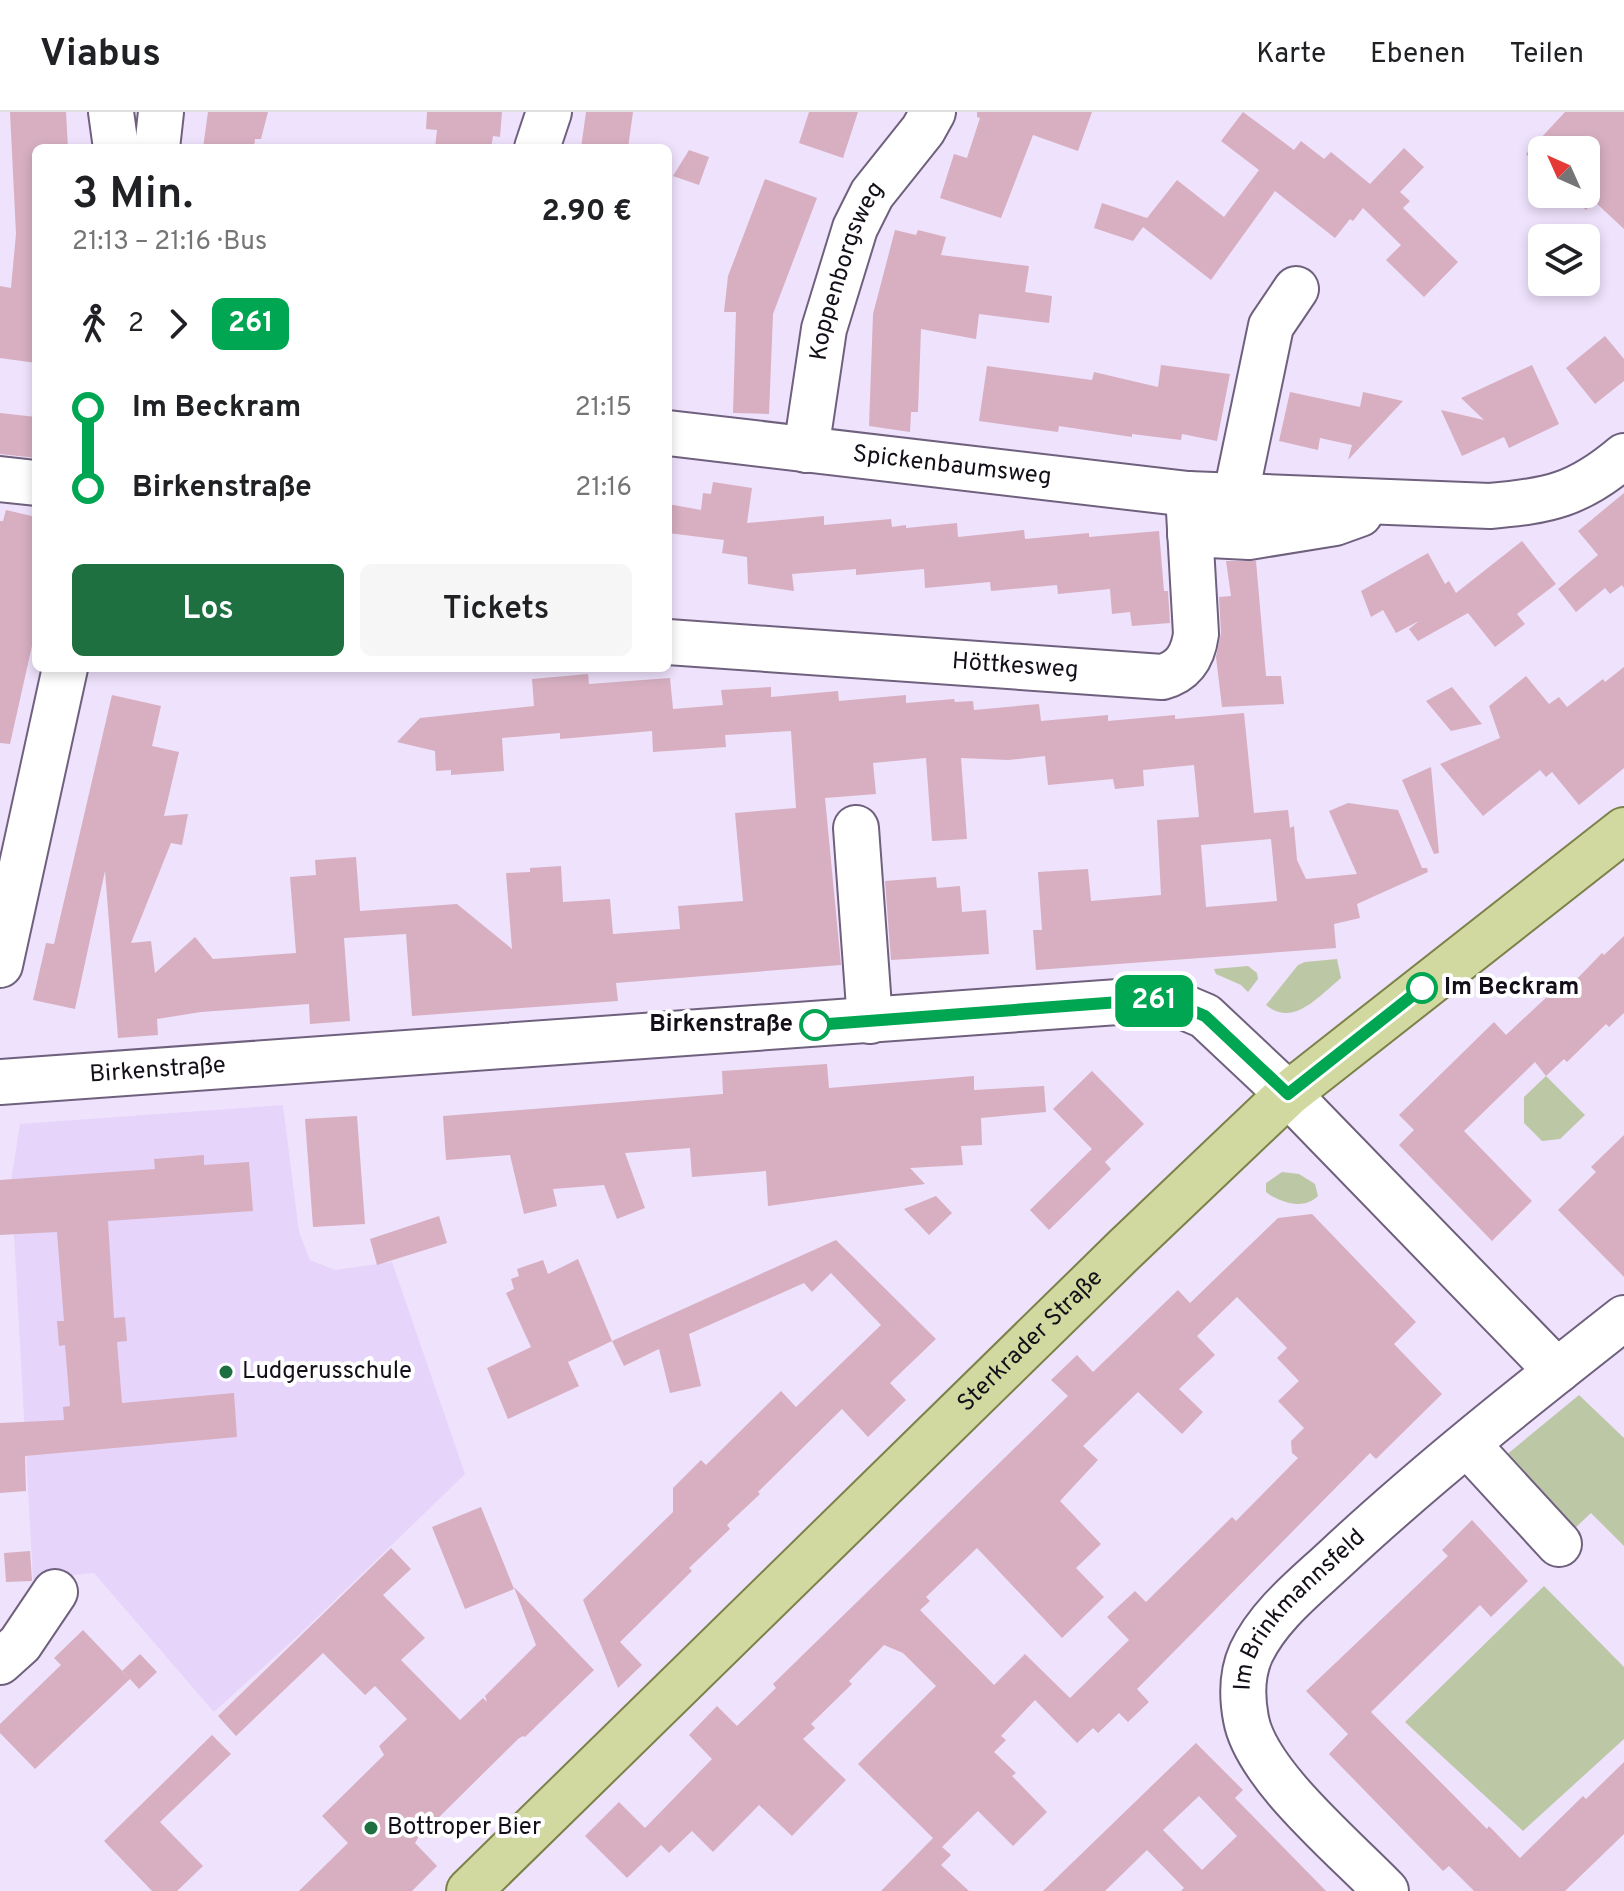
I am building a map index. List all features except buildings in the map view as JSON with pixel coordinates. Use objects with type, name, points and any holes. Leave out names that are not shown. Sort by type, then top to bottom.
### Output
[{"type":"main road","name":"Sterkrader Straße","points":[[481,1887],[1115,1259],[1288,1094],[1624,830]]},
{"type":"street","points":[[111,112],[115,144]]},
{"type":"street","points":[[157,144],[161,112]]},
{"type":"street","points":[[538,144],[549,112]]},
{"type":"street","name":"Koppenborgsweg","points":[[806,450],[824,329],[855,228],[872,194],[923,130],[933,112]]},
{"type":"street","points":[[1236,494],[1271,326],[1296,289]]},
{"type":"street","name":"Spickenbaumsweg","points":[[672,433],[806,450],[1189,514],[1236,494],[1490,506],[1532,502],[1567,494],[1600,477],[1624,456]]},
{"type":"street","points":[[0,479],[32,483]]},
{"type":"street","points":[[1189,514],[1249,537],[1335,523],[1395,502]]},
{"type":"street","name":"Höttkesweg","points":[[672,642],[1162,677],[1180,669],[1194,649],[1196,634],[1189,514]]},
{"type":"street","points":[[0,965],[64,672]]},
{"type":"street","points":[[856,828],[870,1021]]},
{"type":"street","name":"Birkenstraße","points":[[0,1082],[1146,1000],[1179,1005],[1205,1016],[1288,1094]]},
{"type":"street","points":[[1288,1094],[1557,1371]]},
{"type":"street","name":"Im Brinkmannsfeld","points":[[1386,1891],[1277,1780],[1257,1749],[1246,1722],[1242,1690],[1250,1654],[1277,1613],[1375,1522],[1624,1318]]},
{"type":"street","points":[[1468,1445],[1559,1544]]},
{"type":"street","points":[[0,1662],[20,1644],[55,1592]]},
{"type":"shaded area","name":"Ludgerusschule","points":[[283,1105],[299,1232],[310,1260],[335,1270],[392,1262],[465,1474],[302,1632],[214,1712],[94,1573],[33,1579],[11,1181],[20,1124]]},
{"type":"green space","points":[[1337,959],[1341,978],[1315,1001],[1286,1013],[1266,1005],[1298,965]]},
{"type":"green space","points":[[1248,966],[1257,973],[1258,979],[1248,992],[1241,985],[1216,974],[1214,969]]},
{"type":"green space","points":[[1546,1076],[1585,1115],[1560,1139],[1542,1141],[1524,1123],[1524,1097]]},
{"type":"green space","points":[[1282,1172],[1299,1174],[1315,1184],[1318,1196],[1307,1203],[1295,1204],[1270,1195],[1266,1192],[1266,1183]]},
{"type":"green space","points":[[1579,1395],[1624,1438],[1624,1546],[1591,1513],[1574,1529],[1505,1456]]},
{"type":"green space","points":[[1544,1586],[1624,1667],[1624,1739],[1523,1831],[1405,1722]]},
{"type":"bus line","name":"261","points":[[815,1025],[1146,1000],[1179,1005],[1205,1016],[1288,1094],[1422,988]]},
{"type":"place","name":"Im Beckram","points":[[1422,988]]},
{"type":"place","name":"Birkenstraße","points":[[815,1025]]},
{"type":"place","name":"Ludgerusschule","points":[[226,1372]]},
{"type":"place","name":"Bottroper Bier","points":[[371,1828]]}]
